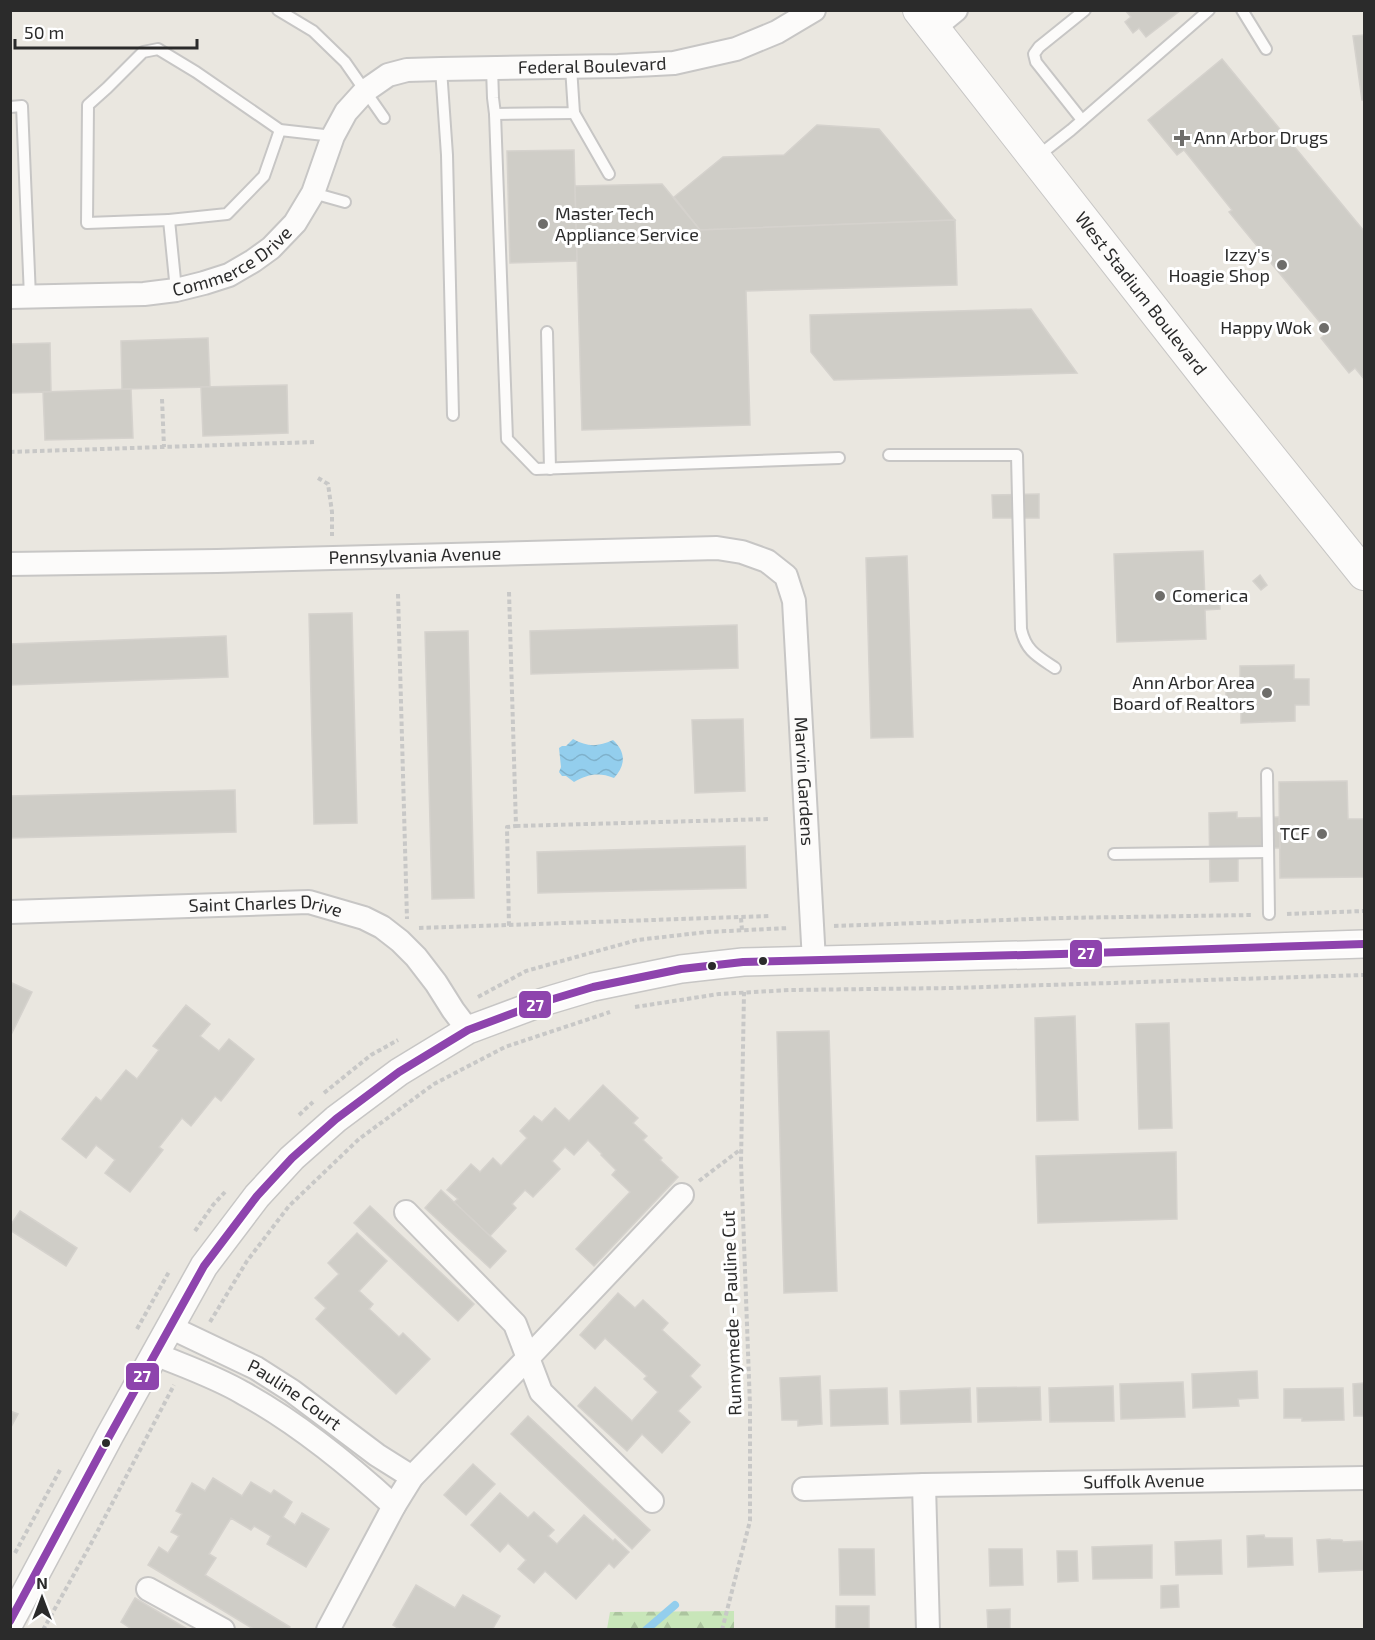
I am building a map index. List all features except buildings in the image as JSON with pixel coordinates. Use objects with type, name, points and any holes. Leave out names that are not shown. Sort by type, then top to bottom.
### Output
[{"type":"main road","name":"West Stadium Boulevard","points":[[936,16],[1035,158],[1214,387],[1365,574]]},
{"type":"street","name":"Federal Boulevard","points":[[365,91],[388,75],[408,70],[674,63],[736,50],[777,32],[814,10]]},
{"type":"street","name":"Commerce Drive","points":[[20,297],[144,294],[176,290],[228,275],[253,261],[272,248],[295,223],[313,193],[333,136],[346,112],[365,91]]},
{"type":"street","name":"Pennsylvania Avenue","points":[[10,564],[717,548],[742,552],[767,561],[786,576],[794,601]]},
{"type":"street","name":"Marvin Gardens","points":[[794,601],[814,961]]},
{"type":"street","name":"Saint Charles Drive","points":[[10,912],[309,902],[364,918],[382,927],[417,957],[461,1020]]},
{"type":"street","points":[[10,1622],[204,1266],[257,1196],[292,1158],[336,1119],[399,1072],[461,1020],[543,1002],[636,977],[743,962],[1365,944]]},
{"type":"street","points":[[328,1629],[412,1477],[682,1195]]},
{"type":"street","points":[[406,1212],[515,1324],[541,1392],[652,1501]]},
{"type":"street","name":"Pauline Court","points":[[170,1327],[256,1368],[292,1391],[377,1455],[412,1477]]},
{"type":"street","name":"Pauline Court","points":[[155,1354],[241,1391],[277,1413],[362,1476],[394,1506]]},
{"type":"street","name":"Suffolk Avenue","points":[[804,1489],[1365,1478]]},
{"type":"street","points":[[924,1485],[928,1629]]},
{"type":"street","points":[[148,1588],[223,1629]]},
{"type":"lane","points":[[278,10],[313,31],[345,62],[384,118]]},
{"type":"lane","points":[[1082,120],[1036,62],[1034,54],[1039,47],[1085,10]]},
{"type":"lane","points":[[1035,158],[1209,10]]},
{"type":"lane","points":[[1242,10],[1266,50]]},
{"type":"lane","points":[[280,130],[264,176],[227,214],[169,220],[87,223],[88,105],[143,52],[158,49],[196,72],[280,130],[333,136]]},
{"type":"lane","points":[[492,67],[507,439],[536,470],[839,458]]},
{"type":"lane","points":[[571,67],[574,113],[609,174]]},
{"type":"lane","points":[[441,69],[447,154],[453,415]]},
{"type":"lane","points":[[10,107],[22,106],[20,297]]},
{"type":"lane","points":[[495,114],[574,113]]},
{"type":"lane","points":[[313,193],[345,202]]},
{"type":"lane","points":[[169,220],[176,290]]},
{"type":"lane","points":[[547,332],[550,469]]},
{"type":"lane","points":[[889,455],[1017,454],[1021,629],[1027,647],[1055,668]]},
{"type":"lane","points":[[1267,774],[1269,914]]},
{"type":"lane","points":[[1114,854],[1268,852]]},
{"type":"path","points":[[162,399],[164,447]]},
{"type":"path","points":[[10,452],[314,442]]},
{"type":"path","points":[[318,478],[328,484],[332,523]]},
{"type":"path","points":[[509,592],[516,826]]},
{"type":"path","points":[[398,594],[408,929],[769,916]]},
{"type":"path","points":[[509,926],[507,827],[768,819]]},
{"type":"path","points":[[830,926],[1365,911]]},
{"type":"path","points":[[741,918],[742,930]]},
{"type":"path","points":[[461,1020],[526,971],[638,940],[706,932],[795,928]]},
{"type":"path","points":[[628,1008],[719,994],[790,990],[964,988],[1365,975]]},
{"type":"path","name":"Runnymede - Pauline Cut","points":[[722,1629],[750,1521],[750,1406],[741,1148],[744,993]]},
{"type":"path","points":[[199,1340],[247,1261],[289,1206],[359,1139],[434,1084],[505,1047],[616,1010]]},
{"type":"path","points":[[296,1118],[371,1054],[402,1038]]},
{"type":"path","points":[[682,1195],[741,1148]]},
{"type":"path","points":[[195,1232],[213,1205],[228,1189]]},
{"type":"path","points":[[134,1334],[171,1268]]},
{"type":"path","points":[[43,1629],[93,1540],[184,1366]]},
{"type":"path","points":[[10,1562],[60,1468]]},
{"type":"green space","points":[[734,1611],[734,1629],[607,1629],[610,1612]]},
{"type":"water","points":[[573,739],[583,744],[593,745],[613,740],[620,749],[623,759],[621,768],[614,778],[594,775],[574,782],[562,776],[559,772],[561,767],[559,748],[566,746]]},
{"type":"waterway","points":[[646,1630],[675,1605]]},
{"type":"transit line","name":"27","points":[[10,1621],[204,1266],[257,1196],[292,1158],[336,1119],[399,1072],[468,1030],[543,1002],[593,987],[681,969],[743,962],[1364,944]]},
{"type":"place","name":"Ann Arbor Drugs","points":[[1182,138]]},
{"type":"place","name":"Master Tech Appliance Service","points":[[543,224]]},
{"type":"place","name":"Izzy's Hoagie Shop","points":[[1282,265]]},
{"type":"place","name":"Happy Wok","points":[[1324,328]]},
{"type":"place","name":"Comerica","points":[[1160,596]]},
{"type":"place","name":"Ann Arbor Area Board of Realtors","points":[[1267,693]]},
{"type":"place","name":"TCF","points":[[1322,834]]}]
